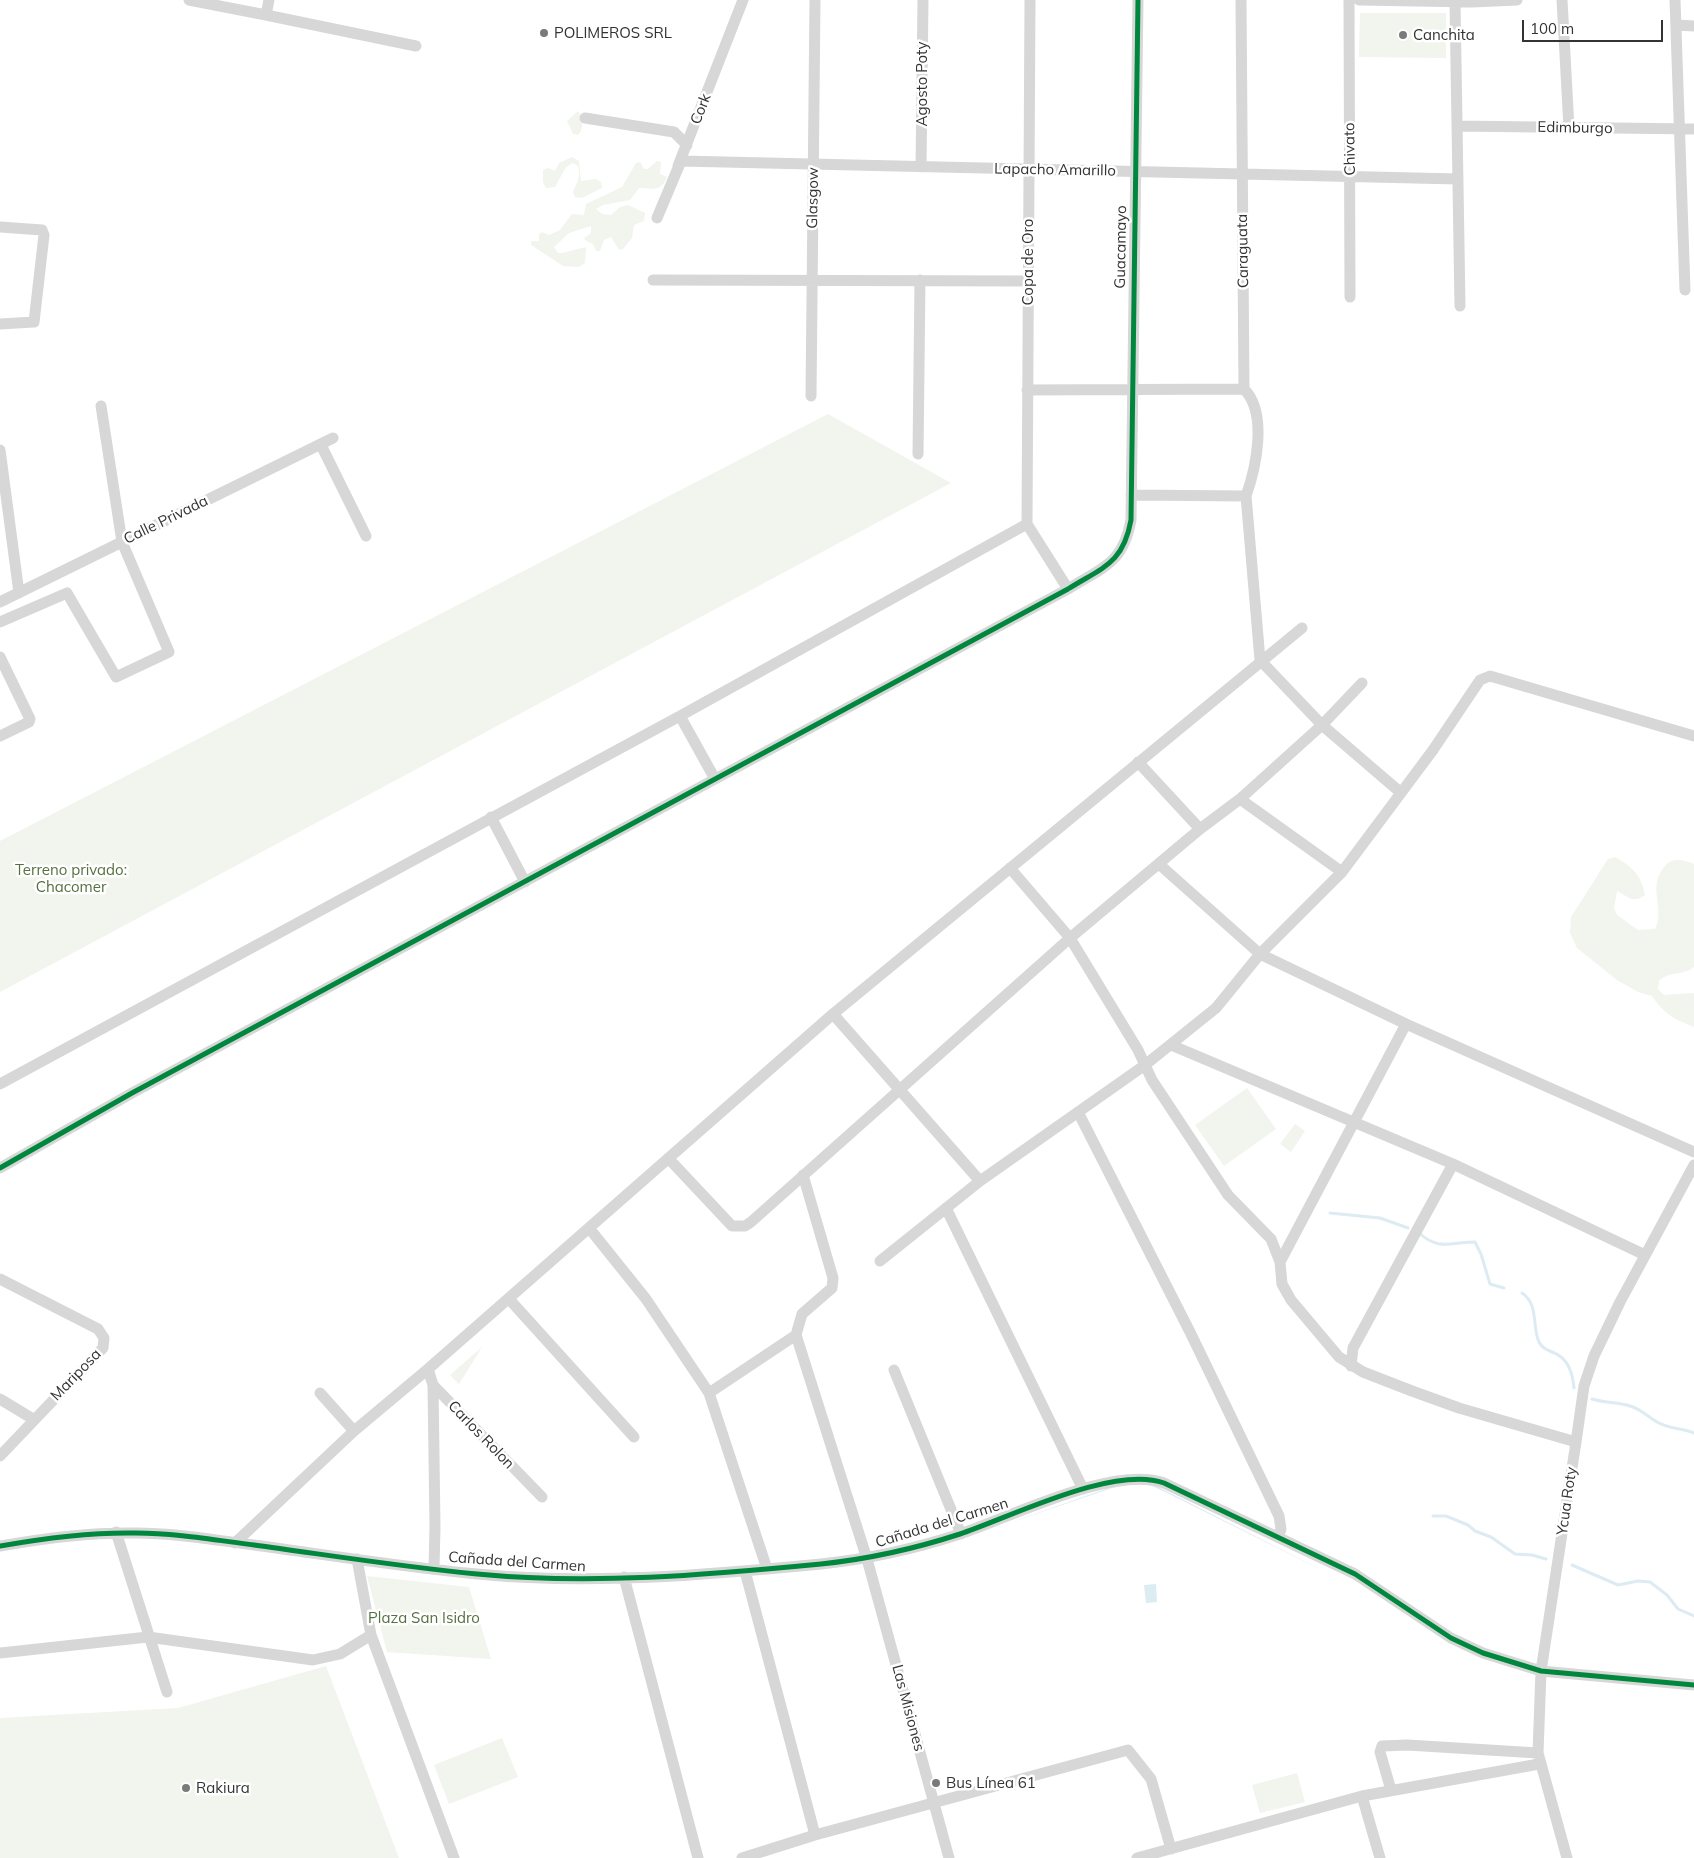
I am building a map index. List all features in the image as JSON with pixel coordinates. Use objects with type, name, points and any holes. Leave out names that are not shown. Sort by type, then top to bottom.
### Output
[{"type":"street","points":[[189,0],[416,46]]},
{"type":"street","points":[[266,16],[269,0]]},
{"type":"street","name":"Cork","points":[[681,161],[657,218],[743,0]]},
{"type":"street","name":"Glasgow","points":[[811,396],[815,0]]},
{"type":"street","name":"Agosto Poty","points":[[921,167],[923,0]]},
{"type":"street","name":"Copa de Oro","points":[[1027,524],[1030,0]]},
{"type":"street","name":"Guacamayo","points":[[0,1168],[141,1089],[1068,588],[1113,561],[1127,540],[1131,520],[1134,172],[1138,0]]},
{"type":"street","name":"Caraguata","points":[[1242,0],[1244,389],[1251,396],[1257,412],[1258,432],[1252,478],[1246,496]]},
{"type":"street","name":"Chivato","points":[[1349,0],[1350,297]]},
{"type":"street","points":[[1359,0],[1455,2],[1517,0]]},
{"type":"street","points":[[1562,0],[1568,128]]},
{"type":"street","points":[[1675,0],[1681,129],[1685,290]]},
{"type":"street","points":[[1455,2],[1460,306]]},
{"type":"street","points":[[1677,25],[1694,26]]},
{"type":"street","points":[[585,118],[674,132],[687,145]]},
{"type":"street","name":"Edimburgo","points":[[1457,126],[1694,130]]},
{"type":"street","name":"Lapacho Amarillo","points":[[681,161],[1458,179]]},
{"type":"street","points":[[0,227],[42,230],[44,235],[34,322],[0,324]]},
{"type":"street","points":[[653,280],[1028,281]]},
{"type":"street","points":[[918,454],[920,280]]},
{"type":"street","points":[[1027,390],[1244,389]]},
{"type":"street","points":[[0,622],[67,593],[116,677],[168,653],[122,542],[101,406]]},
{"type":"street","name":"Calle Privada","points":[[0,602],[333,438]]},
{"type":"street","points":[[321,444],[366,536]]},
{"type":"street","points":[[0,450],[19,593]]},
{"type":"street","points":[[1131,495],[1246,496],[1260,660],[1322,725],[1400,792]]},
{"type":"street","points":[[0,1084],[680,716],[1027,524],[1068,588]]},
{"type":"street","points":[[235,1543],[354,1431],[428,1369],[833,1014],[1260,660],[1302,628]]},
{"type":"street","points":[[0,657],[30,719],[29,722],[0,736]]},
{"type":"street","points":[[880,1261],[980,1182],[1145,1065],[1216,1008],[1260,954],[1342,872],[1432,750],[1480,680],[1486,677],[1694,736]]},
{"type":"street","points":[[668,1159],[732,1226],[745,1226],[751,1222],[1070,938],[1160,865],[1200,829],[1240,799],[1322,725],[1362,683]]},
{"type":"street","points":[[680,716],[715,779]]},
{"type":"street","points":[[1138,762],[1200,829]]},
{"type":"street","points":[[1240,799],[1342,872]]},
{"type":"street","points":[[491,817],[525,882]]},
{"type":"street","points":[[1160,865],[1260,954],[1406,1024],[1694,1152]]},
{"type":"street","points":[[1010,868],[1070,938],[1138,1050],[1152,1080],[1228,1195],[1271,1239],[1280,1262],[1282,1284],[1291,1300],[1339,1357],[1351,1366],[1459,1408],[1576,1442]]},
{"type":"street","points":[[833,1014],[980,1182]]},
{"type":"street","points":[[1280,1262],[1406,1024]]},
{"type":"street","points":[[1171,1045],[1453,1164],[1645,1255]]},
{"type":"street","points":[[1078,1112],[1190,1332],[1279,1516],[1281,1529],[1278,1537]]},
{"type":"street","points":[[1351,1366],[1356,1342],[1453,1164]]},
{"type":"street","name":"Ycua Roty","points":[[1567,1858],[1538,1758],[1541,1671],[1584,1386],[1594,1356],[1645,1255],[1694,1165]]},
{"type":"street","points":[[709,1393],[796,1335],[802,1314],[832,1288],[833,1278],[803,1175]]},
{"type":"street","points":[[946,1208],[1083,1489]]},
{"type":"street","points":[[589,1228],[646,1299],[709,1393],[767,1569]]},
{"type":"street","name":"Mariposa","points":[[0,1279],[98,1329],[104,1338],[103,1348],[33,1419],[0,1456]]},
{"type":"street","points":[[509,1298],[634,1437]]},
{"type":"street","name":"Las Misiones","points":[[796,1335],[867,1558],[949,1858]]},
{"type":"street","name":"Carlos Rolon","points":[[428,1369],[433,1385],[542,1497]]},
{"type":"street","points":[[894,1370],[960,1534]]},
{"type":"street","points":[[433,1385],[434,1569]]},
{"type":"street","points":[[320,1393],[354,1431]]},
{"type":"street","points":[[0,1399],[33,1419]]},
{"type":"street","name":"Cañada del Carmen","points":[[0,1546],[50,1537],[116,1532],[165,1534],[434,1569],[555,1579],[745,1571],[867,1558],[903,1551],[960,1534],[1083,1489],[1132,1477],[1156,1480],[1355,1574],[1451,1638],[1483,1653],[1541,1671],[1694,1685]]},
{"type":"street","points":[[116,1532],[167,1692]]},
{"type":"street","points":[[357,1559],[371,1635],[454,1858]]},
{"type":"street","points":[[745,1571],[815,1835]]},
{"type":"street","points":[[624,1577],[698,1858]]},
{"type":"street","points":[[0,1653],[148,1637],[313,1660],[340,1654],[371,1635]]},
{"type":"street","points":[[1391,1790],[1380,1752],[1382,1746],[1538,1758]]},
{"type":"street","points":[[742,1858],[815,1835],[1128,1750],[1151,1779],[1171,1849]]},
{"type":"street","points":[[1137,1858],[1362,1796],[1538,1758]]},
{"type":"street","points":[[1362,1796],[1380,1858]]},
{"type":"green space","name":"Canchita","points":[[1360,13],[1446,13],[1446,58],[1359,57]]},
{"type":"green space","points":[[578,111],[582,123],[578,135],[573,134],[567,121]]},
{"type":"green space","points":[[572,157],[579,161],[581,181],[596,179],[601,182],[602,188],[582,198],[575,197],[573,192],[579,173],[578,166],[573,163],[566,167],[555,187],[546,188],[543,182],[543,170],[548,168],[555,171],[559,163]]},
{"type":"green space","points":[[657,161],[661,162],[660,174],[667,177],[659,188],[639,188],[630,200],[603,205],[596,209],[602,214],[611,215],[620,207],[628,205],[645,213],[644,221],[634,225],[632,238],[623,249],[619,250],[611,237],[604,240],[600,251],[596,251],[593,244],[584,238],[591,233],[591,226],[569,233],[554,247],[558,253],[562,253],[586,247],[585,263],[579,267],[563,266],[531,245],[531,241],[539,241],[539,234],[542,232],[549,235],[560,230],[572,214],[584,215],[586,204],[622,187],[636,163],[640,162],[644,169],[648,169]]},
{"type":"green space","name":"Terreno privado: Chacomer","points":[[828,414],[951,483],[0,992],[0,841]]},
{"type":"green space","points":[[1615,857],[1627,864],[1635,872],[1643,888],[1645,895],[1638,899],[1631,899],[1617,891],[1614,908],[1617,915],[1638,930],[1655,929],[1659,913],[1656,890],[1657,882],[1665,866],[1675,860],[1694,864],[1694,967],[1685,972],[1663,978],[1659,981],[1658,989],[1664,995],[1694,993],[1694,1027],[1670,1015],[1652,996],[1638,992],[1617,980],[1577,948],[1570,933],[1571,917],[1608,859]]},
{"type":"green space","points":[[1247,1088],[1276,1129],[1224,1166],[1195,1125]]},
{"type":"green space","points":[[1295,1124],[1305,1131],[1291,1152],[1280,1144]]},
{"type":"green space","points":[[482,1347],[459,1384],[450,1375]]},
{"type":"green space","name":"Plaza San Isidro","points":[[367,1576],[469,1587],[491,1659],[387,1652]]},
{"type":"green space","name":"Rakiura","points":[[326,1666],[399,1858],[0,1858],[0,1718],[178,1708]]},
{"type":"green space","points":[[502,1738],[518,1777],[449,1804],[434,1765]]},
{"type":"green space","points":[[1297,1773],[1305,1802],[1260,1813],[1252,1785]]},
{"type":"shaded area","points":[[1133,1484],[1112,1488],[1001,1526],[1111,1487]]},
{"type":"shaded area","points":[[1141,1484],[1153,1484],[1342,1580],[1163,1491]]},
{"type":"shaded area","points":[[1156,1584],[1157,1602],[1146,1603],[1144,1585]]},
{"type":"waterway","points":[[1330,1213],[1380,1218],[1408,1228]]},
{"type":"waterway","points":[[1419,1233],[1426,1239],[1439,1244],[1475,1242],[1481,1254],[1490,1284],[1504,1288]]},
{"type":"waterway","points":[[1522,1293],[1531,1303],[1539,1342],[1543,1348],[1558,1355],[1567,1363],[1572,1375],[1574,1388]]},
{"type":"waterway","points":[[1592,1399],[1630,1406],[1661,1424],[1694,1433]]},
{"type":"waterway","points":[[1433,1516],[1446,1516],[1468,1525],[1475,1531],[1491,1537],[1515,1554],[1532,1555],[1546,1559]]},
{"type":"waterway","points":[[1572,1565],[1618,1585],[1638,1581],[1650,1582],[1667,1595],[1678,1609],[1694,1616]]},
{"type":"cycle path","points":[[0,1168],[132,1093],[1068,589],[1110,563],[1123,546],[1131,520],[1138,0]]},
{"type":"cycle path","points":[[0,1546],[85,1535],[151,1533],[195,1537],[477,1574],[563,1579],[692,1575],[821,1564],[891,1553],[960,1534],[1062,1495],[1118,1481],[1143,1479],[1164,1483],[1355,1574],[1451,1638],[1483,1653],[1541,1671],[1694,1685]]},
{"type":"place","name":"POLIMEROS SRL","points":[[544,33]]},
{"type":"place","name":"Canchita","points":[[1403,35]]},
{"type":"place","name":"Bus Línea 61","points":[[936,1783]]},
{"type":"place","name":"Rakiura","points":[[186,1788]]}]
